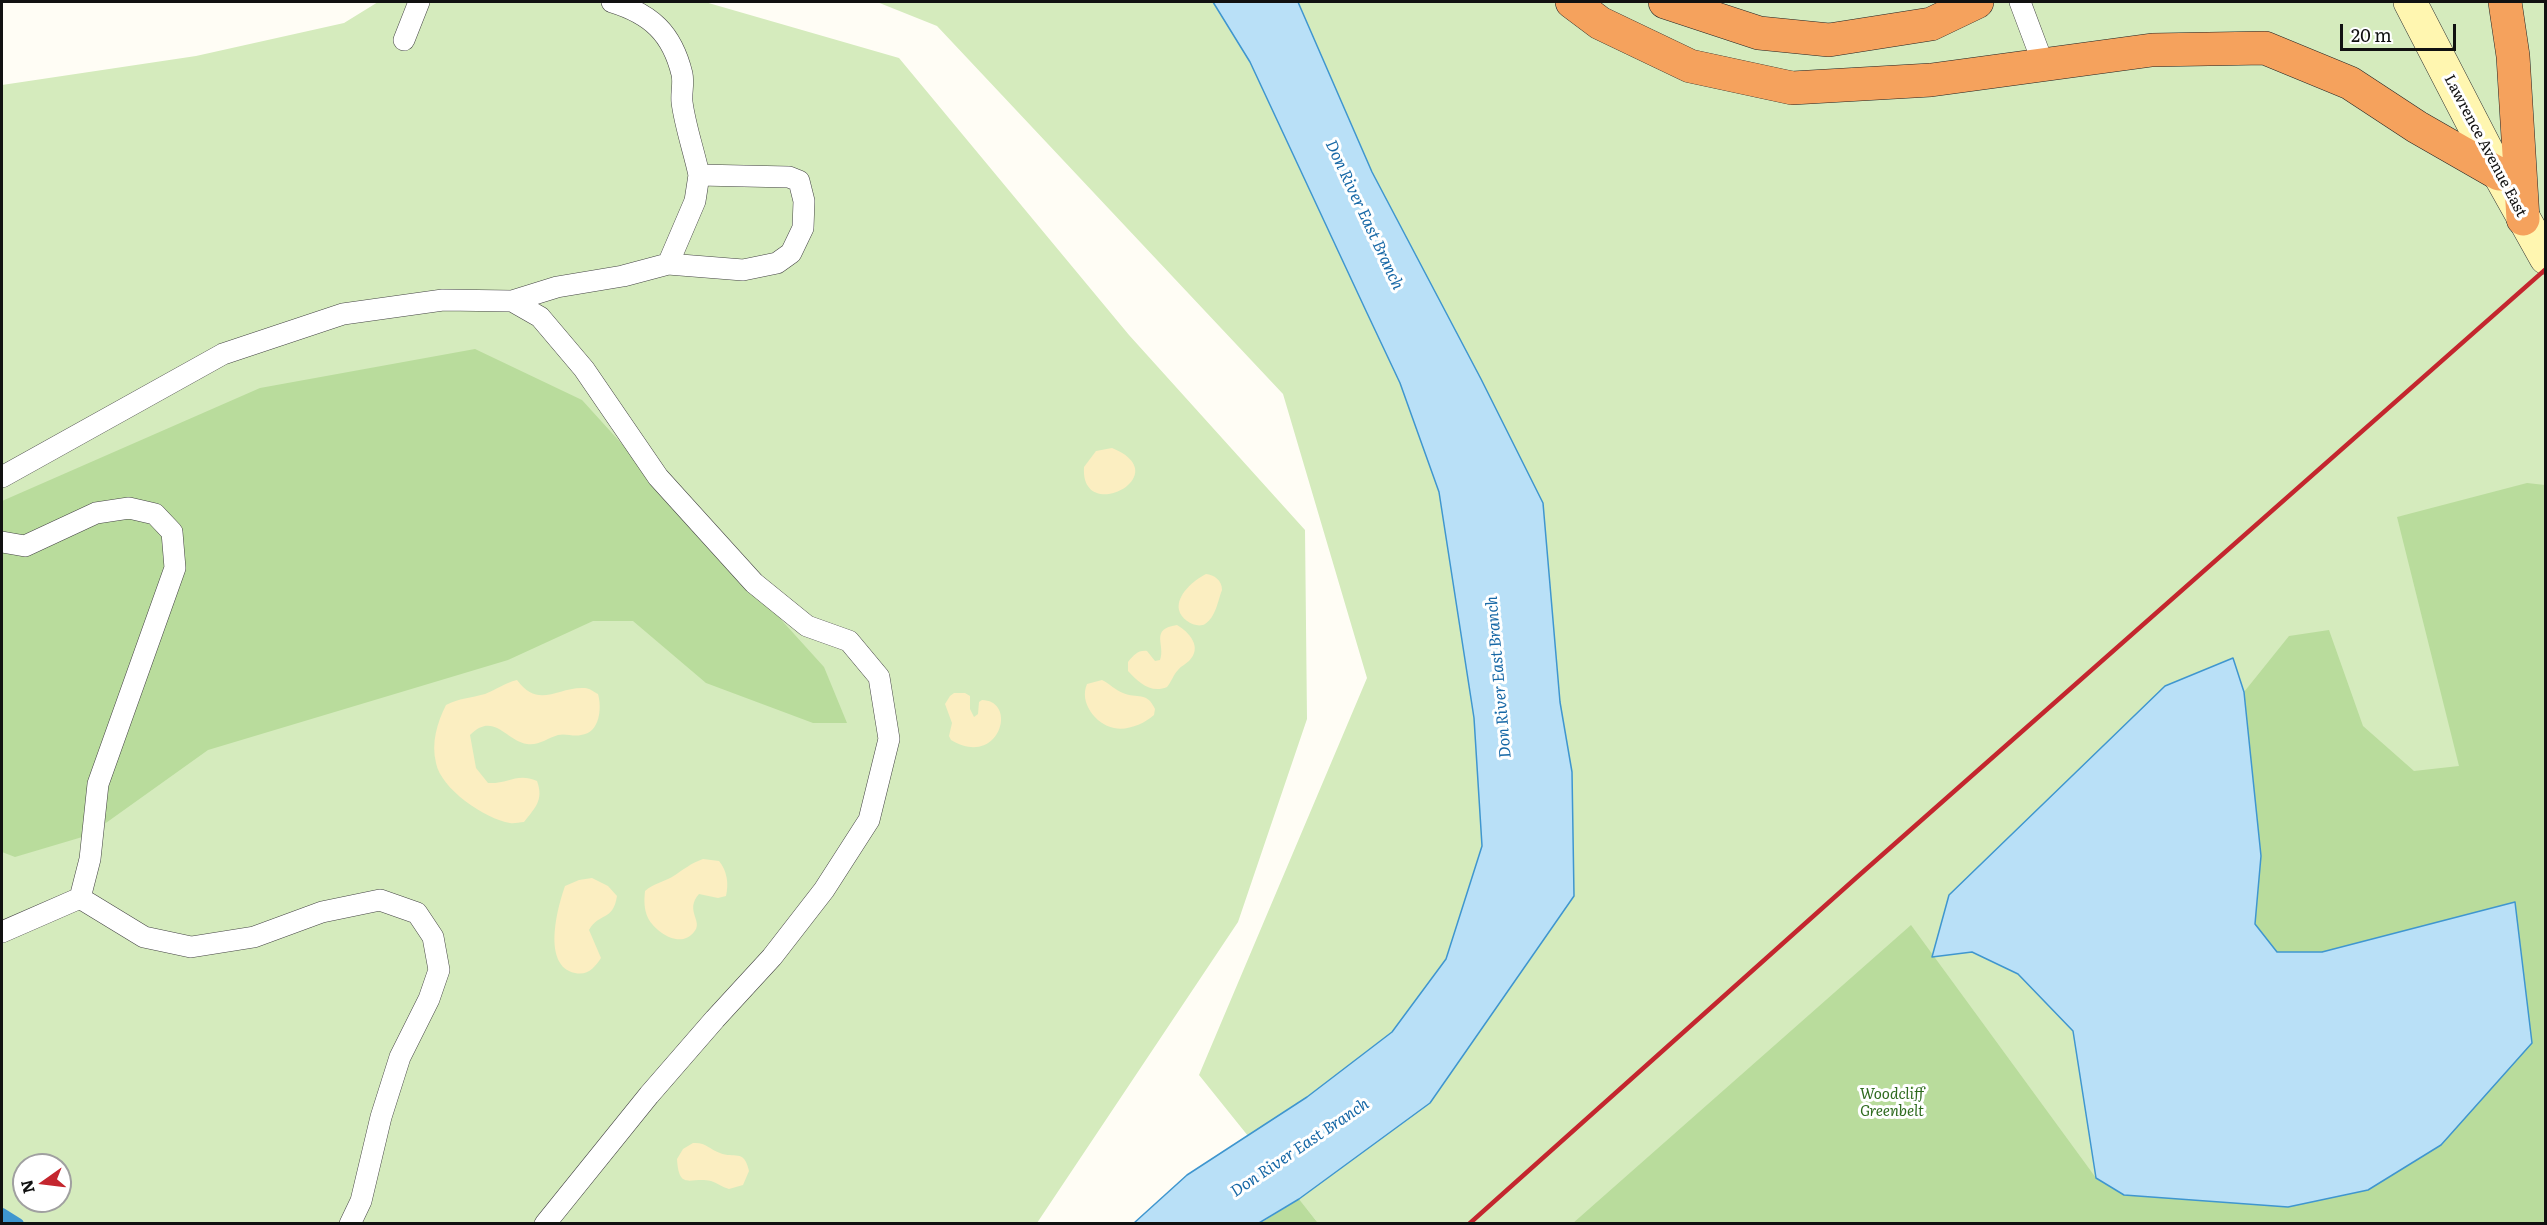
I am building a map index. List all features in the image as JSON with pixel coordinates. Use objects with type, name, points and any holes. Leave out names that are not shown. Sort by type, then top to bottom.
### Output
[{"type":"highway","points":[[1572,2],[1599,23],[1690,66],[1792,87],[1864,86],[1931,80],[2152,50],[2265,48],[2350,83],[2417,127],[2499,174]]},
{"type":"highway","points":[[1665,2],[1759,33],[1829,40],[1931,24],[1977,2]]},
{"type":"highway","points":[[2505,2],[2513,56],[2523,219]]},
{"type":"main road","name":"Lawrence Avenue East","points":[[2410,2],[2499,174],[2546,258]]},
{"type":"lane","points":[[404,40],[419,2]]},
{"type":"lane","points":[[612,2],[631,7],[658,24],[674,50],[682,76],[682,102],[699,175],[695,201],[668,264]]},
{"type":"lane","points":[[2020,2],[2044,66]]},
{"type":"lane","points":[[2,477],[223,354],[343,314],[443,300],[512,301],[557,287],[623,276],[668,264],[743,270],[777,263],[791,252],[803,228],[804,201],[799,181],[789,177],[699,175]]},
{"type":"lane","points":[[512,301],[540,318],[584,369],[658,477],[754,583],[807,626],[849,641],[879,677],[889,739],[869,820],[824,890],[772,957],[649,1095],[545,1224]]},
{"type":"lane","points":[[2,542],[25,546],[96,513],[129,508],[155,514],[172,532],[175,567],[98,784],[90,859],[80,898]]},
{"type":"lane","points":[[2,932],[80,898]]},
{"type":"lane","points":[[80,898],[144,937],[191,947],[254,937],[322,912],[380,900],[417,913],[433,937],[439,970],[429,999],[400,1058],[381,1117],[361,1201],[350,1224]]},
{"type":"green space","points":[[378,2],[705,2],[899,58],[1129,335],[1305,530],[1307,719],[1238,922],[1037,1223],[2,1224],[2,85],[196,56],[344,23]]},
{"type":"green space","points":[[877,2],[2545,2],[2545,1099],[2480,1223],[1318,1223],[1199,1075],[1367,678],[1283,394],[937,26]]},
{"type":"green space","points":[[475,349],[582,400],[824,667],[847,723],[813,723],[706,683],[633,621],[593,621],[508,660],[208,750],[89,835],[15,857],[2,852],[2,501],[260,388]]},
{"type":"green space","name":"Woodcliff Greenbelt","points":[[2527,483],[2545,485],[2545,1223],[1572,1224],[1911,925],[2096,1178],[2124,1195],[2515,902],[2322,952],[2277,952],[2255,924],[2261,856],[2244,692],[2289,636],[2329,630],[2363,726],[2414,771],[2459,766],[2397,517]]},
{"type":"green space","points":[[1299,1199],[1318,1223],[1259,1224]]},
{"type":"sand","points":[[1112,448],[1130,459],[1135,471],[1132,481],[1122,490],[1109,494],[1096,493],[1087,484],[1084,467],[1096,451]]},
{"type":"sand","points":[[1206,574],[1221,583],[1222,590],[1212,617],[1205,624],[1198,625],[1190,623],[1180,614],[1179,604],[1187,589]]},
{"type":"sand","points":[[1177,625],[1193,640],[1195,650],[1193,656],[1176,672],[1167,687],[1156,689],[1145,686],[1128,671],[1128,662],[1141,651],[1147,651],[1155,661],[1160,660],[1161,634],[1168,627]]},
{"type":"sand","points":[[517,680],[533,694],[541,695],[585,688],[598,694],[600,706],[596,725],[592,730],[581,735],[558,735],[539,743],[527,744],[500,729],[486,726],[478,728],[470,735],[476,768],[488,783],[518,778],[537,781],[539,799],[535,808],[524,822],[512,823],[489,816],[455,792],[440,773],[434,748],[438,726],[446,705],[460,699],[485,694]]},
{"type":"sand","points":[[1102,680],[1123,693],[1149,700],[1155,709],[1154,715],[1130,728],[1114,728],[1101,722],[1090,711],[1085,691],[1087,684]]},
{"type":"sand","points":[[954,693],[965,693],[970,696],[970,709],[974,717],[978,714],[979,702],[982,700],[993,703],[1000,711],[1001,721],[992,740],[981,746],[968,747],[951,740],[949,736],[952,723],[945,704]]},
{"type":"sand","points":[[703,859],[719,861],[722,865],[727,877],[726,896],[718,898],[699,894],[693,906],[697,924],[694,932],[682,939],[669,937],[657,929],[648,918],[645,891]]},
{"type":"sand","points":[[592,878],[608,886],[617,896],[612,910],[593,924],[589,930],[601,958],[594,967],[580,974],[565,968],[558,960],[555,948],[556,922],[565,886]]},
{"type":"sand","points":[[693,1143],[704,1145],[725,1155],[744,1159],[749,1171],[743,1185],[729,1189],[711,1181],[683,1179],[680,1176],[677,1159],[683,1149]]},
{"type":"water","name":"Don River East Branch","points":[[1213,2],[1298,2],[1372,172],[1481,379],[1543,503],[1560,702],[1572,772],[1574,896],[1430,1103],[1299,1199],[1259,1223],[1134,1223],[1187,1175],[1307,1097],[1392,1032],[1446,959],[1482,846],[1474,718],[1439,492],[1400,383],[1250,62]]},
{"type":"water","points":[[2233,658],[2244,692],[2261,856],[2255,924],[2277,952],[2322,952],[2515,902],[2532,1043],[2441,1145],[2368,1190],[2288,1207],[2124,1195],[2096,1178],[2073,1031],[2018,974],[1972,952],[1932,957],[1949,895],[2165,686]]},
{"type":"waterway","points":[[2,1214],[18,1224]]},
{"type":"railway","points":[[1469,1224],[1856,878],[2546,269]]}]
